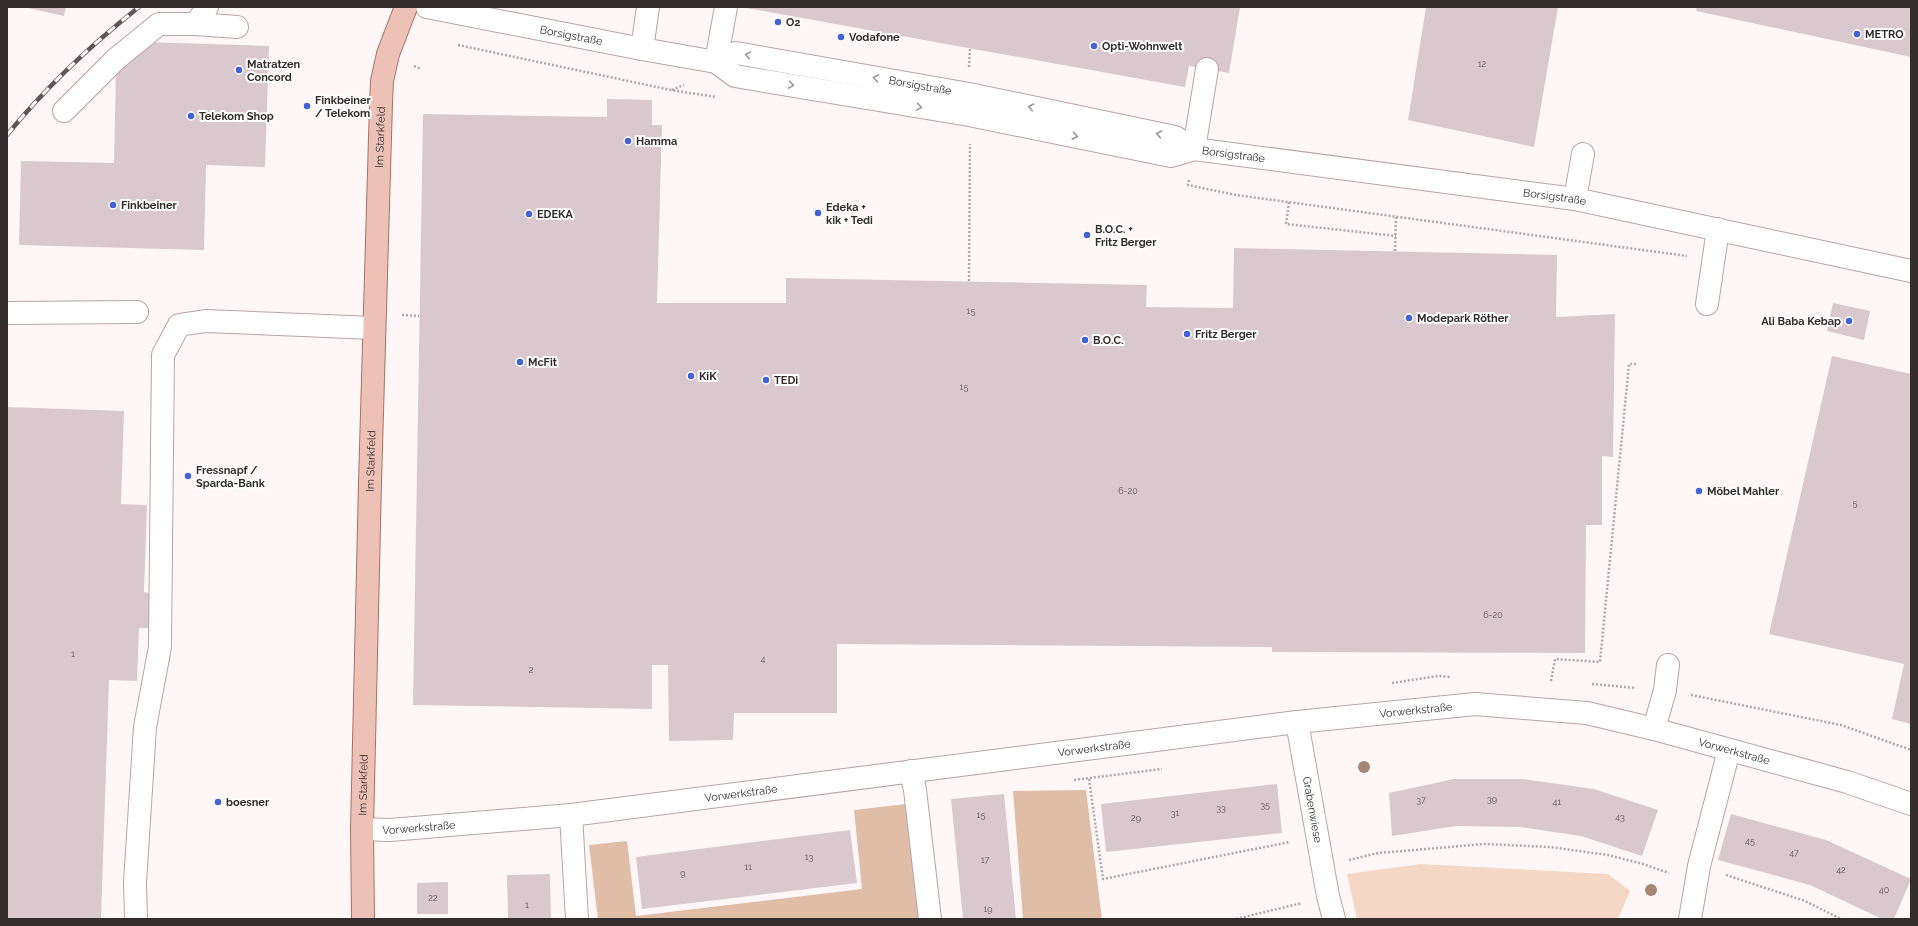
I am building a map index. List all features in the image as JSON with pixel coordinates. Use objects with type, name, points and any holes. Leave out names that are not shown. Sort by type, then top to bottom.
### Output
[{"type":"main road","name":"Im Starkfeld","points":[[363,919],[362,829],[374,328],[382,81],[388,54],[406,7]]},
{"type":"street","name":"Borsigstraße","points":[[427,7],[716,62],[735,76],[969,105],[1171,156],[1194,149],[1575,199],[1911,271]]},
{"type":"street","points":[[642,49],[648,7]]},
{"type":"street","points":[[716,62],[726,7]]},
{"type":"street","points":[[64,111],[116,58],[159,24],[202,15],[237,27]]},
{"type":"street","points":[[1194,149],[1207,69]]},
{"type":"street","points":[[1575,199],[1583,154]]},
{"type":"street","points":[[1707,304],[1718,229]]},
{"type":"street","points":[[7,313],[137,312]]},
{"type":"street","points":[[136,919],[135,883],[145,727],[160,647],[163,355],[178,325],[205,321],[374,328]]},
{"type":"street","points":[[1654,728],[1665,690],[1668,665]]},
{"type":"street","name":"Vorwerkstraße","points":[[362,829],[390,830],[571,815],[1297,722],[1475,704],[1587,713],[1654,728],[1847,782],[1911,804]]},
{"type":"street","name":"Grabenwiese","points":[[1297,722],[1324,866],[1328,896],[1334,919]]},
{"type":"street","points":[[1690,919],[1697,875],[1729,750]]},
{"type":"street","points":[[911,771],[915,790],[930,919]]},
{"type":"street","points":[[571,815],[577,919]]},
{"type":"path","points":[[458,45],[671,90]]},
{"type":"path","points":[[969,281],[970,48]]},
{"type":"path","points":[[1194,149],[1188,185],[1236,195],[1713,259]]},
{"type":"path","points":[[1289,202],[1286,224],[1396,236]]},
{"type":"path","points":[[1395,251],[1396,216]]},
{"type":"path","points":[[398,315],[419,316]]},
{"type":"path","points":[[1550,681],[1555,660],[1600,662],[1629,364],[1638,364]]},
{"type":"path","points":[[1073,780],[1168,768]]},
{"type":"path","points":[[1089,779],[1103,879],[1318,834]]},
{"type":"path","points":[[1324,866],[1378,853],[1485,844],[1550,847],[1608,855],[1805,901],[1841,919]]},
{"type":"path","points":[[1236,919],[1328,896]]},
{"type":"shaded area","points":[[1086,790],[1102,919],[1023,919],[1013,791]]},
{"type":"shaded area","points":[[906,804],[920,919],[598,919],[589,845],[627,841],[636,916],[862,889],[854,810]]},
{"type":"shaded area","points":[[1421,864],[1608,874],[1630,891],[1618,919],[1357,919],[1347,874]]},
{"type":"building","points":[[23,7],[66,7],[64,16]]},
{"type":"building","name":"Opti-Wohnwelt","points":[[741,7],[1240,7],[1229,73],[1189,66],[1185,87]]},
{"type":"building","points":[[1426,7],[1558,7],[1534,147],[1408,120]]},
{"type":"building","name":"METRO","points":[[1697,7],[1911,7],[1911,57],[1696,11]]},
{"type":"building","points":[[144,42],[269,46],[265,167],[206,165],[204,250],[19,245],[21,161],[114,163],[116,69]]},
{"type":"building","points":[[607,99],[652,100],[652,125],[662,125],[657,303],[786,303],[786,278],[1147,285],[1146,307],[1233,308],[1234,248],[1557,255],[1556,317],[1615,314],[1613,457],[1602,456],[1602,525],[1586,525],[1585,653],[1272,652],[1272,647],[837,644],[837,713],[734,713],[733,740],[669,741],[668,665],[652,665],[652,709],[413,705],[423,114],[607,117]]},
{"type":"building","name":"Ali Baba Kebap","points":[[1833,303],[1870,311],[1864,340],[1827,331]]},
{"type":"building","points":[[1832,356],[1911,374],[1911,724],[1892,719],[1904,664],[1769,634]]},
{"type":"building","points":[[7,407],[124,411],[121,504],[147,505],[144,592],[153,594],[152,628],[139,628],[137,681],[109,680],[101,919],[7,919]]},
{"type":"building","points":[[1454,779],[1522,779],[1594,789],[1658,810],[1642,856],[1581,836],[1520,827],[1456,826],[1392,836],[1389,793]]},
{"type":"building","points":[[1277,784],[1282,833],[1106,852],[1101,804]]},
{"type":"building","points":[[1004,794],[1016,919],[963,919],[951,799]]},
{"type":"building","points":[[1731,814],[1826,840],[1911,879],[1894,919],[1882,919],[1810,885],[1718,860]]},
{"type":"building","points":[[850,830],[857,883],[642,909],[636,857]]},
{"type":"building","points":[[550,874],[551,919],[508,919],[507,875]]},
{"type":"building","points":[[448,882],[448,914],[417,914],[417,883]]},
{"type":"railway","points":[[7,135],[53,83],[104,36],[139,7]]},
{"type":"place","name":"O2","points":[[778,22]]},
{"type":"place","name":"METRO","points":[[1857,34]]},
{"type":"place","name":"Vodafone","points":[[841,37]]},
{"type":"place","name":"Opti-Wohnwelt","points":[[1094,46]]},
{"type":"place","name":"Matratzen Concord","points":[[239,70]]},
{"type":"place","name":"Finkbeiner / Telekom","points":[[307,106]]},
{"type":"place","name":"Telekom Shop","points":[[191,116]]},
{"type":"place","name":"Hamma","points":[[628,141]]},
{"type":"place","name":"Finkbeiner","points":[[113,205]]},
{"type":"place","name":"Edeka + kik + Tedi","points":[[818,213]]},
{"type":"place","name":"EDEKA","points":[[529,214]]},
{"type":"place","name":"B.O.C. + Fritz Berger","points":[[1087,235]]},
{"type":"place","name":"Modepark Röther","points":[[1409,318]]},
{"type":"place","name":"Ali Baba Kebap","points":[[1849,321]]},
{"type":"place","name":"Fritz Berger","points":[[1187,334]]},
{"type":"place","name":"B.O.C.","points":[[1085,340]]},
{"type":"place","name":"McFit","points":[[520,362]]},
{"type":"place","name":"KiK","points":[[691,376]]},
{"type":"place","name":"TEDi","points":[[766,380]]},
{"type":"place","name":"Fressnapf / Sparda-Bank","points":[[188,476]]},
{"type":"place","name":"Möbel Mahler","points":[[1699,491]]},
{"type":"place","name":"boesner","points":[[218,802]]}]
